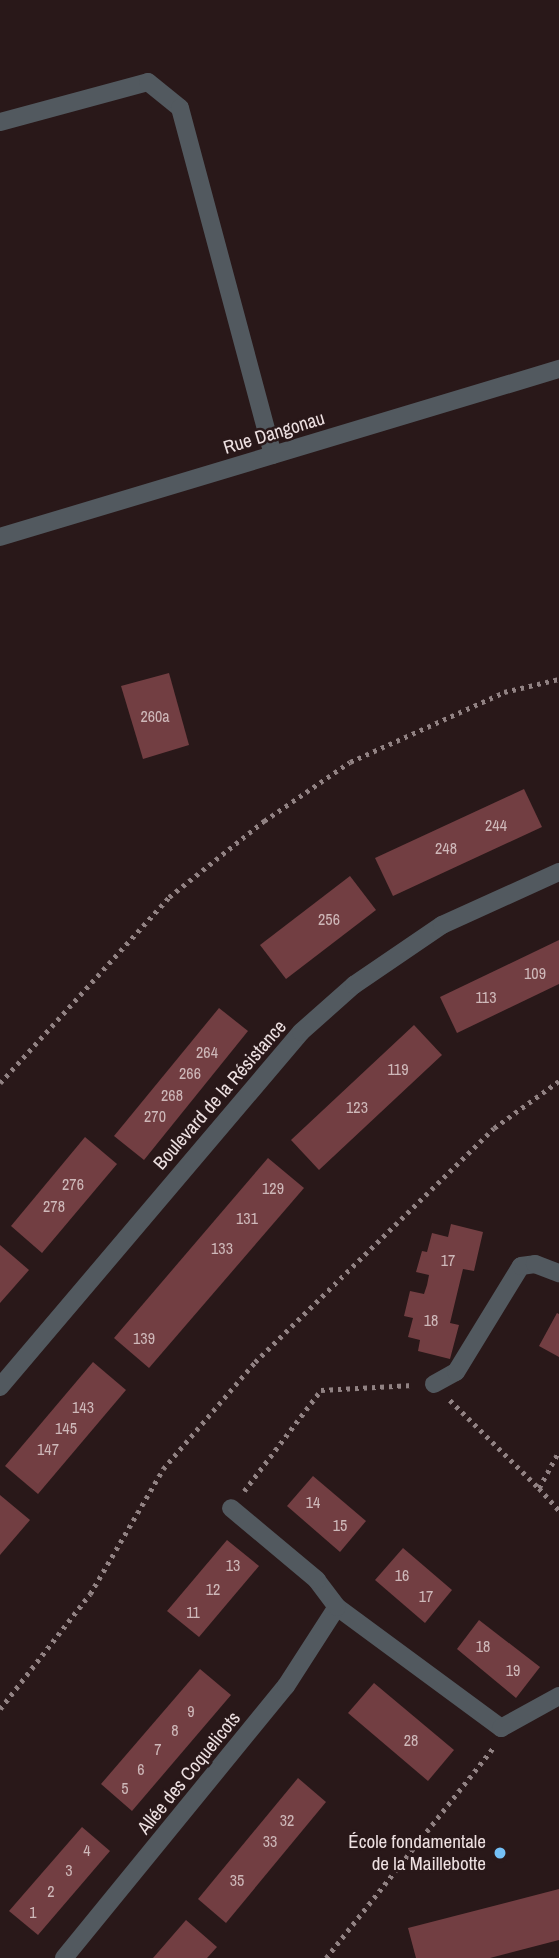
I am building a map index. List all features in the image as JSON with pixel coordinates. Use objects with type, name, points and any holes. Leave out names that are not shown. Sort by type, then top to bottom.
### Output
[{"type":"street","points":[[0,122],[148,82],[180,107],[274,455]]},
{"type":"street","name":"Rue Dangonau","points":[[0,537],[559,369]]},
{"type":"street","name":"Boulevard de la Résistance","points":[[0,1387],[301,1032],[354,985],[442,925],[559,872]]},
{"type":"street","points":[[434,1384],[456,1371],[521,1266],[535,1264],[559,1273]]},
{"type":"street","points":[[231,1508],[317,1580],[337,1607],[501,1728],[559,1696]]},
{"type":"street","name":"Allée des Coquelicots","points":[[64,1958],[286,1686],[337,1607]]},
{"type":"path","points":[[0,1083],[169,897],[264,821],[350,762],[504,692],[559,679]]},
{"type":"path","points":[[0,1709],[90,1594],[163,1469],[255,1362],[494,1128],[559,1082]]},
{"type":"path","points":[[231,1508],[321,1391],[434,1384],[559,1510]]},
{"type":"path","points":[[539,1488],[559,1451]]},
{"type":"path","points":[[326,1958],[494,1746],[501,1728]]},
{"type":"building","points":[[169,673],[189,745],[143,759],[121,686]]},
{"type":"building","points":[[524,789],[542,827],[393,896],[375,858]]},
{"type":"building","points":[[350,876],[376,910],[286,979],[260,945]]},
{"type":"building","points":[[559,940],[559,984],[457,1033],[440,997]]},
{"type":"building","points":[[219,1008],[248,1031],[144,1160],[114,1136]]},
{"type":"building","points":[[414,1025],[442,1055],[319,1170],[291,1140]]},
{"type":"building","points":[[85,1137],[117,1164],[42,1253],[11,1226]]},
{"type":"building","points":[[268,1158],[304,1188],[149,1368],[114,1338]]},
{"type":"building","points":[[451,1224],[483,1232],[474,1271],[463,1269],[450,1323],[459,1325],[450,1359],[418,1351],[420,1340],[408,1337],[413,1318],[404,1316],[410,1291],[424,1294],[427,1285],[429,1275],[416,1272],[422,1251],[427,1252],[432,1233],[448,1237]]},
{"type":"building","points":[[0,1245],[29,1270],[0,1303]]},
{"type":"building","points":[[557,1313],[559,1314],[559,1357],[539,1346]]},
{"type":"building","points":[[93,1362],[126,1390],[38,1494],[5,1466]]},
{"type":"building","points":[[313,1476],[366,1521],[340,1552],[287,1506]]},
{"type":"building","points":[[0,1495],[30,1520],[0,1555]]},
{"type":"building","points":[[227,1540],[259,1566],[199,1637],[167,1611]]},
{"type":"building","points":[[403,1548],[452,1590],[425,1623],[375,1580]]},
{"type":"building","points":[[479,1620],[540,1667],[516,1698],[457,1649]]},
{"type":"building","points":[[200,1669],[231,1695],[132,1811],[101,1784]]},
{"type":"building","points":[[374,1683],[454,1750],[428,1781],[348,1713]]},
{"type":"building","points":[[298,1778],[326,1802],[226,1923],[198,1899]]},
{"type":"building","points":[[82,1827],[110,1851],[38,1935],[9,1911]]},
{"type":"building","points":[[559,1889],[559,1940],[490,1958],[416,1958],[408,1928]]},
{"type":"building","points":[[186,1920],[217,1947],[207,1958],[153,1958]]},
{"type":"place","name":"École fondamentale de la Maillebotte","points":[[500,1853]]}]
